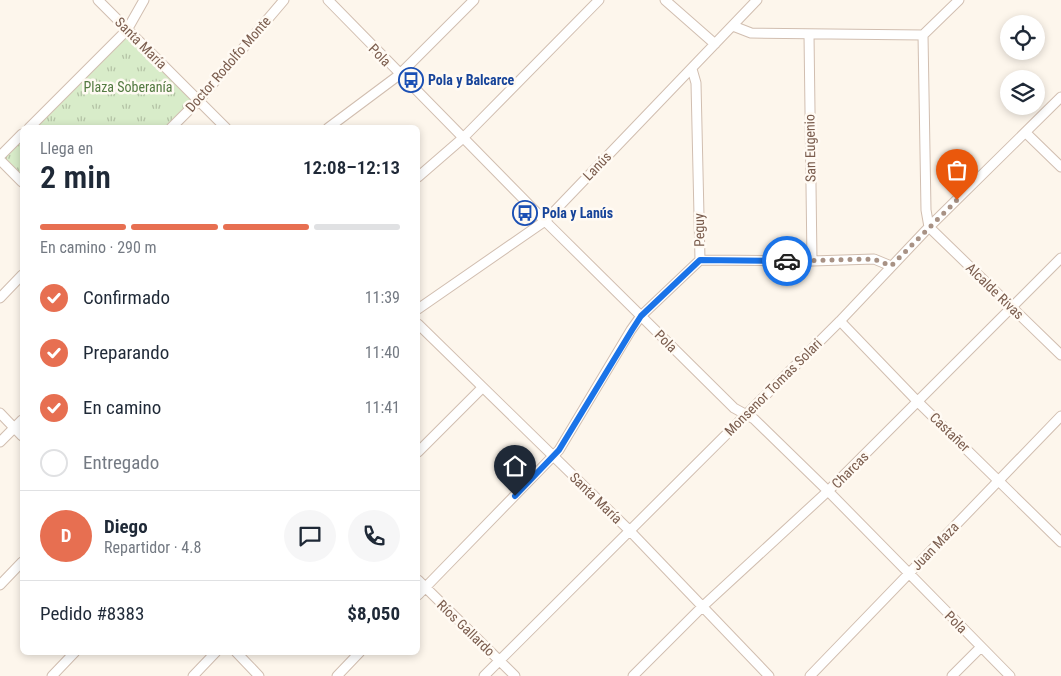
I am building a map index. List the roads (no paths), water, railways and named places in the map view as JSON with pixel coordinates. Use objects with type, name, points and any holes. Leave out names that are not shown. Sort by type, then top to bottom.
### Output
[{"type":"street","name":"Santa María","points":[[98,0],[223,125]]},
{"type":"street","points":[[32,125],[128,30],[144,0]]},
{"type":"street","name":"Doctor Rodolfo Monte","points":[[174,125],[198,100],[284,0]]},
{"type":"street","name":"Pola","points":[[328,0],[544,221],[734,408],[754,419],[828,491],[1010,676]]},
{"type":"street","points":[[332,125],[399,74],[474,0]]},
{"type":"street","points":[[420,175],[463,138],[599,0]]},
{"type":"street","points":[[665,0],[715,44]]},
{"type":"street","name":"Lanús","points":[[420,308],[544,221],[757,0]]},
{"type":"street","points":[[733,26],[751,33],[923,35],[959,0]]},
{"type":"street","name":"San Eugenio","points":[[809,35],[812,261]]},
{"type":"street","points":[[923,35],[926,210],[929,227]]},
{"type":"street","name":"Peguy","points":[[692,69],[696,83],[700,260],[812,261],[874,259],[891,266]]},
{"type":"street","name":"Monsenor Tomas Solari","points":[[484,676],[840,321],[929,227],[1061,97]]},
{"type":"street","points":[[1026,133],[1061,167]]},
{"type":"street","points":[[0,156],[20,136]]},
{"type":"street","points":[[0,160],[20,180]]},
{"type":"street","name":"Alcalde Rivas","points":[[929,227],[1061,355]]},
{"type":"street","name":"Charcas","points":[[633,676],[702,607],[828,491],[1061,258]]},
{"type":"street","points":[[420,593],[559,450],[641,316],[700,260]]},
{"type":"street","points":[[0,298],[20,278]]},
{"type":"street","name":"Castañer","points":[[840,321],[918,402],[1061,542]]},
{"type":"street","name":"Santa María","points":[[420,326],[629,530],[769,676]]},
{"type":"street","points":[[420,450],[482,388]]},
{"type":"street","points":[[0,413],[20,434]]},
{"type":"street","name":"Juan Maza","points":[[810,676],[998,479],[1061,416]]},
{"type":"street","points":[[0,442],[20,422]]},
{"type":"street","points":[[0,585],[20,564]]},
{"type":"street","name":"Ríos Gallardo","points":[[420,582],[515,676]]},
{"type":"street","points":[[952,676],[980,647]]},
{"type":"street","points":[[52,676],[72,655]]},
{"type":"street","points":[[193,676],[213,655]]},
{"type":"street","points":[[239,655],[259,676]]},
{"type":"street","points":[[337,676],[357,655]]},
{"type":"place","name":"Pola y Balcarce","points":[[411,80]]},
{"type":"place","name":"Pola y Lanús","points":[[525,213]]},
{"type":"park label","name":"Plaza Soberanía","points":[[128,87]]}]
